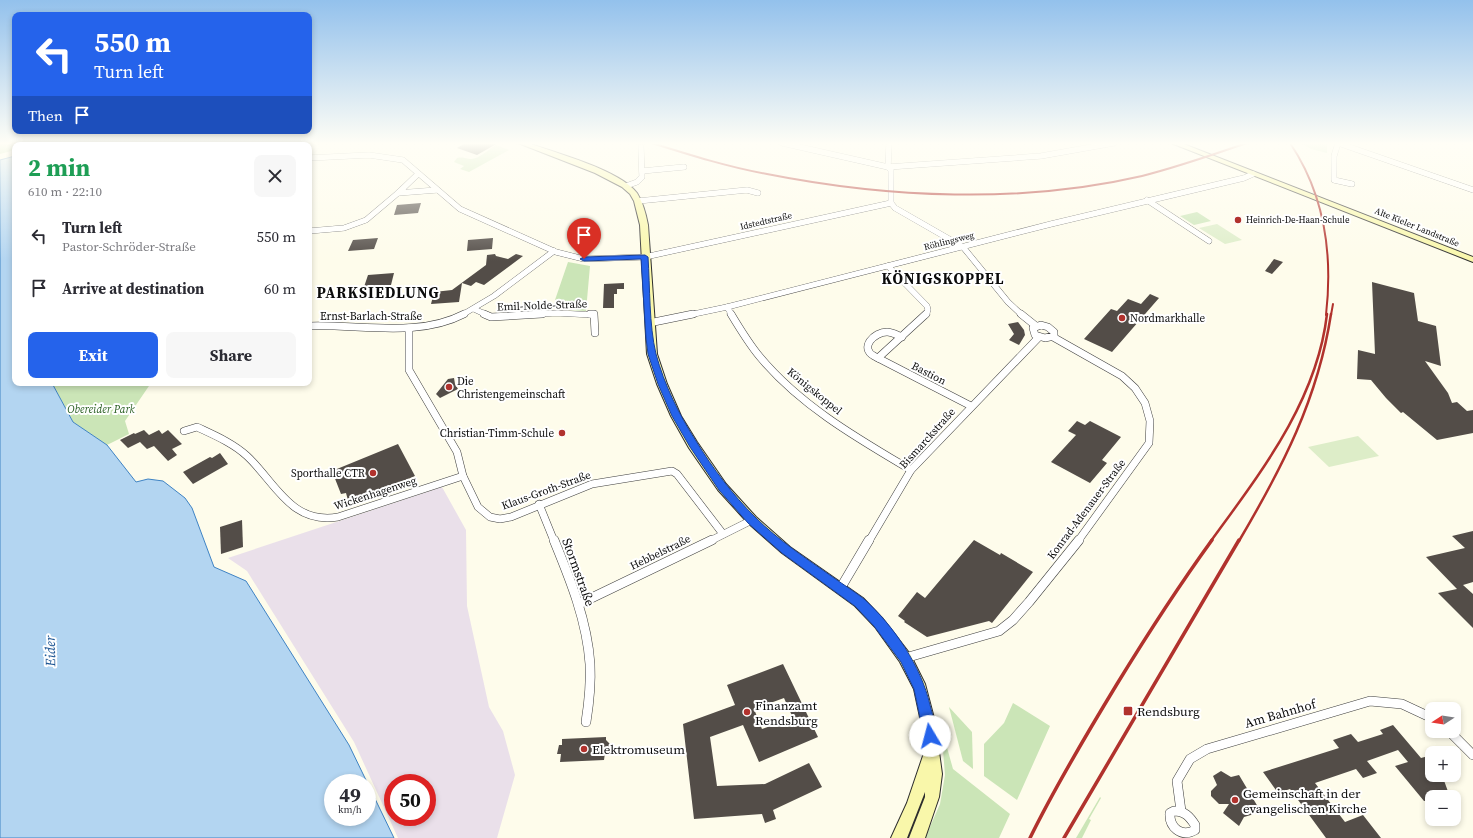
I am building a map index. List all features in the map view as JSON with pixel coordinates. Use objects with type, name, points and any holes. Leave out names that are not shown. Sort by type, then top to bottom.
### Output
[{"type":"main road","points":[[619,182],[626,186],[638,201],[642,210],[652,354],[662,384],[676,416],[693,445],[722,487],[752,520],[786,550],[859,602],[878,622],[905,658],[921,692],[928,722],[935,774],[932,797],[917,838]]},
{"type":"main road","name":"Alte Kieler Landstraße","points":[[1274,182],[1473,260]]},
{"type":"main road","points":[[899,838],[914,805],[931,751]]},
{"type":"street","points":[[312,231],[344,228],[366,220],[374,215],[410,182]]},
{"type":"street","name":"Idstedtstraße","points":[[428,182],[460,209],[554,251],[570,257],[584,259],[645,257],[891,203]]},
{"type":"street","points":[[626,186],[636,182]]},
{"type":"street","points":[[890,182],[891,203],[902,213],[962,247],[1012,306],[1036,326]]},
{"type":"street","name":"Röhlingsweg","points":[[649,323],[676,319],[1147,200],[1226,182]]},
{"type":"street","points":[[1343,182],[1352,184]]},
{"type":"street","points":[[1450,182],[1473,190]]},
{"type":"street","points":[[398,194],[437,190]]},
{"type":"street","points":[[638,201],[747,190],[758,193]]},
{"type":"street","points":[[1147,200],[1209,241]]},
{"type":"street","name":"Ernst-Barlach-Straße","points":[[312,326],[346,325],[410,328],[428,327],[447,321],[474,309],[554,251]]},
{"type":"street","points":[[888,266],[927,306],[928,310],[925,316],[902,337],[878,358],[872,355],[868,350],[868,345],[872,338],[878,334],[886,332],[902,337]]},
{"type":"street","name":"Königskoppel","points":[[727,306],[748,341],[761,358],[782,380],[818,411],[856,437],[910,470]]},
{"type":"street","name":"Emil-Nolde-Straße","points":[[474,309],[491,317],[556,313],[594,314],[595,333]]},
{"type":"street","points":[[1041,325],[1051,328],[1055,334],[1053,337],[1039,337],[1032,330],[1036,326],[1041,325]]},
{"type":"street","points":[[410,328],[408,357],[409,370],[458,452],[463,476]]},
{"type":"street","name":"Bismarckstraße","points":[[840,589],[910,470],[1039,337]]},
{"type":"street","name":"Konrad-Adenauer-Straße","points":[[905,658],[998,631],[1013,620],[1072,549],[1149,443],[1152,431],[1151,419],[1147,405],[1135,388],[1121,374],[1107,365],[1053,337]]},
{"type":"street","name":"Bastion","points":[[878,358],[971,406]]},
{"type":"street","name":"Wickenhagenweg","points":[[184,431],[197,427],[229,442],[248,457],[283,500],[292,507],[316,518],[322,519],[338,517],[463,476]]},
{"type":"street","name":"Klaus-Groth-Straße","points":[[463,476],[478,507],[490,517],[500,518],[511,517],[539,504],[592,484],[672,471],[677,474],[723,534]]},
{"type":"street","name":"Stormstraße","points":[[539,504],[579,604],[589,655],[590,689],[586,722]]},
{"type":"street","name":"Hebbelstraße","points":[[579,604],[752,520]]},
{"type":"street","name":"Am Bahnhof","points":[[1181,811],[1177,781],[1190,759],[1207,749],[1370,701],[1396,702],[1413,707],[1425,714]]},
{"type":"street","points":[[1456,738],[1473,755]]},
{"type":"shaded area","points":[[442,487],[466,530],[467,606],[489,707],[503,731],[515,775],[497,838],[398,838],[392,826],[436,826],[436,774],[384,774],[384,807],[376,790],[376,774],[369,774],[354,742],[247,571],[228,558]]},
{"type":"green space","points":[[1197,212],[1211,221],[1194,225],[1180,216]]},
{"type":"green space","points":[[1217,224],[1242,240],[1225,244],[1199,228]]},
{"type":"green space","points":[[568,262],[590,266],[586,311],[568,310],[569,301],[555,300]]},
{"type":"green space","name":"Obereider Park","points":[[54,386],[149,386],[125,421],[129,434],[107,445],[73,422]]},
{"type":"green space","points":[[1358,436],[1379,456],[1329,467],[1308,447]]},
{"type":"green space","points":[[1013,703],[1050,726],[1017,800],[984,776],[984,744],[1004,723]]},
{"type":"green space","points":[[949,707],[972,732],[973,769],[963,761]]},
{"type":"green space","points":[[941,726],[953,769],[1010,814],[999,838],[925,838],[940,804],[945,775]]},
{"type":"green space","points":[[1100,797],[1101,798],[1089,819],[1091,820],[1082,838],[1076,838]]},
{"type":"water","name":"Eider","points":[[0,182],[12,182],[12,386],[54,386],[73,422],[107,445],[136,482],[148,479],[163,481],[185,498],[192,508],[214,567],[246,581],[349,745],[363,774],[324,774],[324,826],[376,826],[376,801],[384,817],[384,826],[388,826],[394,838],[0,838]]},
{"type":"building","points":[[421,203],[418,213],[394,215],[397,205]]},
{"type":"building","points":[[378,238],[374,249],[348,251],[353,240]]},
{"type":"building","points":[[493,238],[492,249],[467,251],[468,240]]},
{"type":"building","points":[[495,254],[496,256],[508,259],[516,254],[523,256],[484,285],[476,282],[471,286],[462,283],[459,302],[431,304],[434,292],[452,290],[486,265],[487,255]]},
{"type":"building","points":[[1274,259],[1283,262],[1272,274],[1265,271]]},
{"type":"building","points":[[394,273],[391,285],[364,287],[368,275]]},
{"type":"building","points":[[1372,282],[1414,293],[1418,321],[1436,326],[1441,366],[1425,361],[1448,393],[1452,403],[1457,402],[1467,411],[1473,410],[1473,433],[1437,440],[1403,412],[1401,413],[1371,380],[1357,379],[1358,350],[1375,354]]},
{"type":"building","points":[[624,283],[624,289],[617,289],[617,294],[614,294],[614,308],[603,308],[604,284]]},
{"type":"building","name":"Nordmarkhalle","points":[[1150,294],[1159,298],[1112,352],[1084,339],[1111,309],[1117,311],[1128,299],[1141,304]]},
{"type":"building","points":[[1018,322],[1024,330],[1025,335],[1019,345],[1009,340],[1014,334],[1008,324]]},
{"type":"building","name":"Die Christengemeinschaft","points":[[454,378],[458,389],[440,398],[436,394],[448,379]]},
{"type":"building","points":[[1077,421],[1085,425],[1090,421],[1121,437],[1102,460],[1107,463],[1090,483],[1051,462],[1076,435],[1068,431]]},
{"type":"building","points":[[144,430],[149,435],[159,430],[162,434],[168,430],[182,444],[172,449],[177,455],[168,461],[154,446],[147,449],[140,442],[128,448],[120,440]]},
{"type":"building","name":"Sporthalle CTR","points":[[398,444],[415,476],[349,504],[346,493],[341,494],[332,471]]},
{"type":"building","points":[[220,453],[228,464],[193,484],[183,472],[210,457],[212,458]]},
{"type":"building","points":[[242,520],[243,547],[221,554],[220,527]]},
{"type":"building","points":[[1473,531],[1473,582],[1463,585],[1473,594],[1473,628],[1438,593],[1457,589],[1426,557],[1465,548],[1452,536]]},
{"type":"building","points":[[974,540],[1000,555],[1001,553],[1033,572],[992,623],[989,621],[927,637],[904,622],[905,621],[898,616],[917,592],[925,598]]},
{"type":"building","points":[[783,664],[818,737],[759,762],[743,725],[710,737],[717,786],[765,784],[809,763],[822,787],[773,810],[776,819],[765,823],[762,814],[694,819],[683,724],[735,705],[727,685]],"holes":[[[784,698],[793,718],[762,729],[754,709]]]},
{"type":"building","points":[[1393,725],[1421,758],[1425,757],[1425,782],[1445,782],[1447,790],[1425,790],[1424,801],[1395,766],[1408,762],[1398,750],[1367,761],[1377,773],[1363,778],[1356,769],[1315,783],[1345,822],[1363,815],[1381,838],[1326,838],[1290,789],[1278,793],[1263,772],[1339,748],[1333,740],[1351,734],[1358,742],[1383,734],[1380,730]]},
{"type":"building","name":"Elektromuseum","points":[[606,737],[606,740],[611,745],[611,748],[608,753],[605,753],[604,760],[560,762],[561,754],[557,754],[559,745],[562,745],[562,739]]},
{"type":"building","name":"Gemeinschaft in der evangelischen Kirche","points":[[1221,771],[1231,777],[1239,775],[1261,812],[1244,817],[1239,826],[1223,813],[1229,804],[1219,804],[1211,796],[1211,791],[1217,785],[1213,776]]},
{"type":"railway","points":[[814,182],[907,193],[955,194],[1003,194],[1050,191],[1111,182]]},
{"type":"railway","points":[[1311,182],[1319,204],[1327,247],[1328,292],[1326,315]]},
{"type":"railway","points":[[1331,315],[1333,304]]},
{"type":"railway","points":[[1211,541],[1267,462],[1299,406],[1312,376],[1321,346],[1327,314]]},
{"type":"railway","points":[[1239,541],[1284,460],[1308,404],[1325,345],[1331,314]]},
{"type":"railway","points":[[1030,838],[1061,779],[1117,684],[1163,611],[1212,540]]},
{"type":"railway","points":[[1064,838],[1239,540]]},
{"type":"place","name":"Heinrich-De-Haan-Schule","points":[[1238,220]]},
{"type":"place","name":"Nordmarkhalle","points":[[1122,318]]},
{"type":"place","name":"Die Christengemeinschaft","points":[[449,387]]},
{"type":"place","name":"Christian-Timm-Schule","points":[[562,433]]},
{"type":"place","name":"Sporthalle CTR","points":[[373,473]]},
{"type":"place","name":"Rendsburg","points":[[1128,711]]},
{"type":"place","name":"Finanzamt Rendsburg","points":[[747,712]]},
{"type":"place","name":"Elektromuseum","points":[[584,749]]},
{"type":"place","name":"Gemeinschaft in der evangelischen Kirche","points":[[1235,800]]},
{"type":"district","name":"KÖNIGSKOPPEL","points":[[943,279]]},
{"type":"district","name":"PARKSIEDLUNG","points":[[378,293]]},
{"type":"route","points":[[584,259],[645,257],[652,354],[662,384],[676,416],[693,445],[722,487],[752,520],[786,550],[859,602],[878,622],[905,658],[920,688],[930,736]]}]
